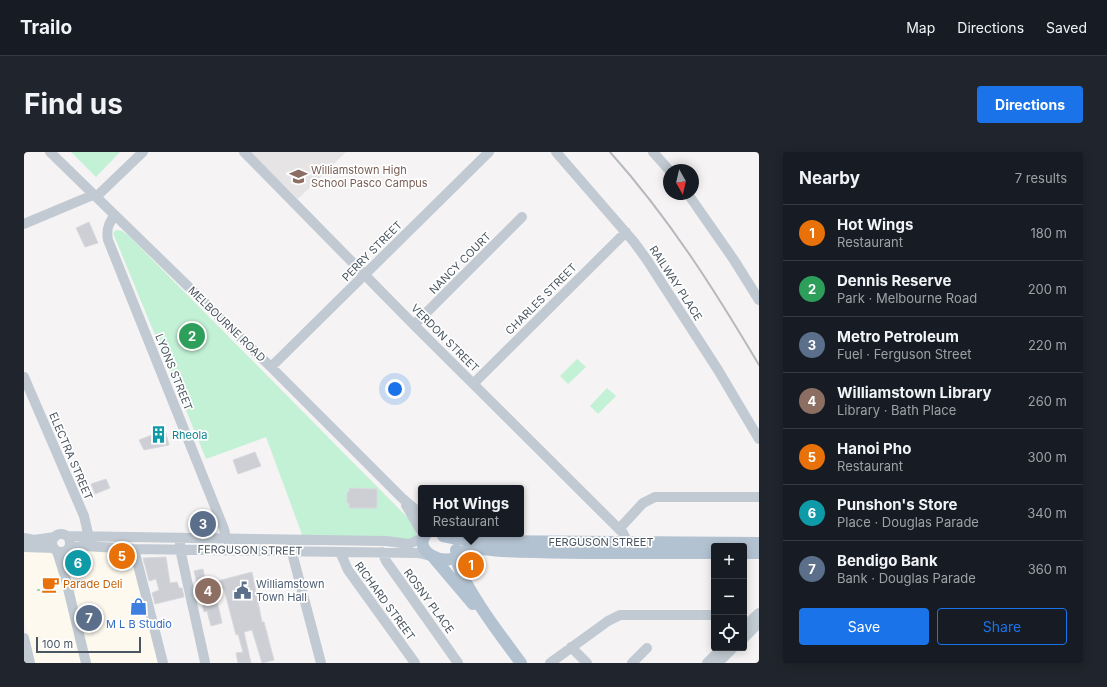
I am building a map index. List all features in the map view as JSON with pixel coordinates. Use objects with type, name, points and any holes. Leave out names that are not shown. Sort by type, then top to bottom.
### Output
[{"type":"main road","points":[[423,537],[424,548],[502,637]]},
{"type":"main road","points":[[445,537],[453,543],[463,575],[502,637],[521,663]]},
{"type":"main road","name":"FERGUSON STREET","points":[[450,537],[485,541],[627,547],[711,553]]},
{"type":"main road","name":"FERGUSON STREET","points":[[433,557],[442,559],[473,550],[512,552],[759,543]]},
{"type":"main road","points":[[747,553],[759,553]]},
{"type":"street","name":"MELBOURNE ROAD","points":[[50,152],[271,367],[402,498],[418,511]]},
{"type":"street","points":[[24,224],[95,196],[143,152]]},
{"type":"street","name":"VERDON STREET","points":[[244,152],[414,325],[474,383],[619,529],[627,547]]},
{"type":"street","name":"PERRY STREET","points":[[271,367],[489,152]]},
{"type":"street","name":"RAILWAY PLACE","points":[[556,152],[626,232],[647,260],[681,311],[759,439]]},
{"type":"street","points":[[653,152],[664,164]]},
{"type":"street","points":[[692,200],[734,260],[759,300]]},
{"type":"street","name":"LYONS STREET","points":[[115,215],[110,220],[107,228],[108,240],[224,529],[226,539]]},
{"type":"street","name":"NANCY COURT","points":[[414,325],[522,217]]},
{"type":"street","name":"CHARLES STREET","points":[[474,383],[626,232]]},
{"type":"street","name":"ELECTRA STREET","points":[[24,377],[84,516],[90,542]]},
{"type":"street","points":[[619,529],[643,503],[655,496],[759,497]]},
{"type":"street","name":"MELBOURNE ROAD","points":[[402,498],[418,526]]},
{"type":"street","points":[[24,538],[34,540],[61,534],[68,536],[71,541],[66,580]]},
{"type":"street","points":[[55,536],[52,541],[66,580],[86,663]]},
{"type":"street","name":"FERGUSON STREET","points":[[68,536],[90,542],[134,549],[422,553],[433,557]]},
{"type":"street","points":[[180,537],[184,584],[205,662]]},
{"type":"street","name":"FERGUSON STREET","points":[[69,549],[90,542],[180,537],[386,541],[409,544],[420,537]]},
{"type":"street","points":[[283,540],[289,544],[292,550],[321,663]]},
{"type":"street","points":[[24,547],[55,549],[63,552],[69,549]]},
{"type":"street","points":[[134,549],[163,663]]},
{"type":"street","name":"RICHARD STREET","points":[[340,552],[348,570],[415,663]]},
{"type":"street","name":"ROSNY PLACE","points":[[382,552],[386,561],[458,663]]},
{"type":"street","points":[[749,624],[759,613]]},
{"type":"street","points":[[550,663],[608,621],[620,615],[711,615]]},
{"type":"street","points":[[24,638],[30,663]]},
{"type":"street","points":[[571,647],[587,663]]},
{"type":"street","points":[[632,663],[647,648]]},
{"type":"street","points":[[707,663],[719,651]]},
{"type":"street","points":[[718,663],[730,651]]},
{"type":"path","points":[[36,590],[58,590]]},
{"type":"shaded area","name":"Williamstown High School Pasco Campus","points":[[250,152],[346,152],[298,199]]},
{"type":"shaded area","points":[[24,550],[132,551],[161,663],[35,663],[24,619]]},
{"type":"green space","points":[[71,152],[120,152],[96,177]]},
{"type":"green space","points":[[116,230],[122,231],[129,236],[410,520],[417,536],[412,539],[303,537],[266,437],[206,459],[113,233]]},
{"type":"green space","points":[[577,359],[586,367],[568,384],[560,376]]},
{"type":"green space","points":[[607,388],[616,396],[598,414],[590,406]]},
{"type":"building","points":[[89,222],[98,243],[85,247],[76,228]]},
{"type":"building","name":"Rheola","points":[[165,430],[169,445],[144,450],[139,440]]},
{"type":"building","points":[[255,452],[261,466],[238,474],[233,460]]},
{"type":"building","points":[[106,479],[110,488],[95,494],[91,484]]},
{"type":"building","points":[[349,488],[377,489],[377,508],[349,508],[349,503],[347,503],[347,492],[349,492]]},
{"type":"building","points":[[84,557],[87,573],[73,573],[70,558]]},
{"type":"building","points":[[166,557],[170,583],[177,582],[179,588],[182,588],[184,597],[155,604],[152,593],[159,590],[156,579],[149,581],[143,558]]},
{"type":"building","name":"Williamstown Town Hall","points":[[203,569],[206,584],[252,572],[262,622],[264,622],[274,660],[262,663],[252,630],[244,632],[251,663],[238,663],[236,653],[243,652],[238,634],[236,635],[224,589],[215,591],[222,623],[211,626],[207,611],[204,612],[194,571]]},
{"type":"railway","points":[[610,152],[652,202],[690,255],[759,365]]},
{"type":"place","name":"Williamstown High School Pasco Campus","points":[[298,176]]},
{"type":"place","name":"Dennis Reserve","points":[[192,336]]},
{"type":"place","name":"Rheola","points":[[159,435]]},
{"type":"place","name":"Metro Petroleum","points":[[203,524]]},
{"type":"place","name":"Hanoi Pho","points":[[122,556]]},
{"type":"place","name":"Punshon's Store","points":[[78,563]]},
{"type":"place","name":"Hot Wings","points":[[471,565]]},
{"type":"place","name":"Parade Deli","points":[[50,584]]},
{"type":"place","name":"Williamstown Town Hall","points":[[243,590]]},
{"type":"place","name":"Williamstown Library","points":[[208,591]]},
{"type":"place","name":"M L B Studio","points":[[139,606]]},
{"type":"place","name":"Bendigo Bank","points":[[89,618]]}]
